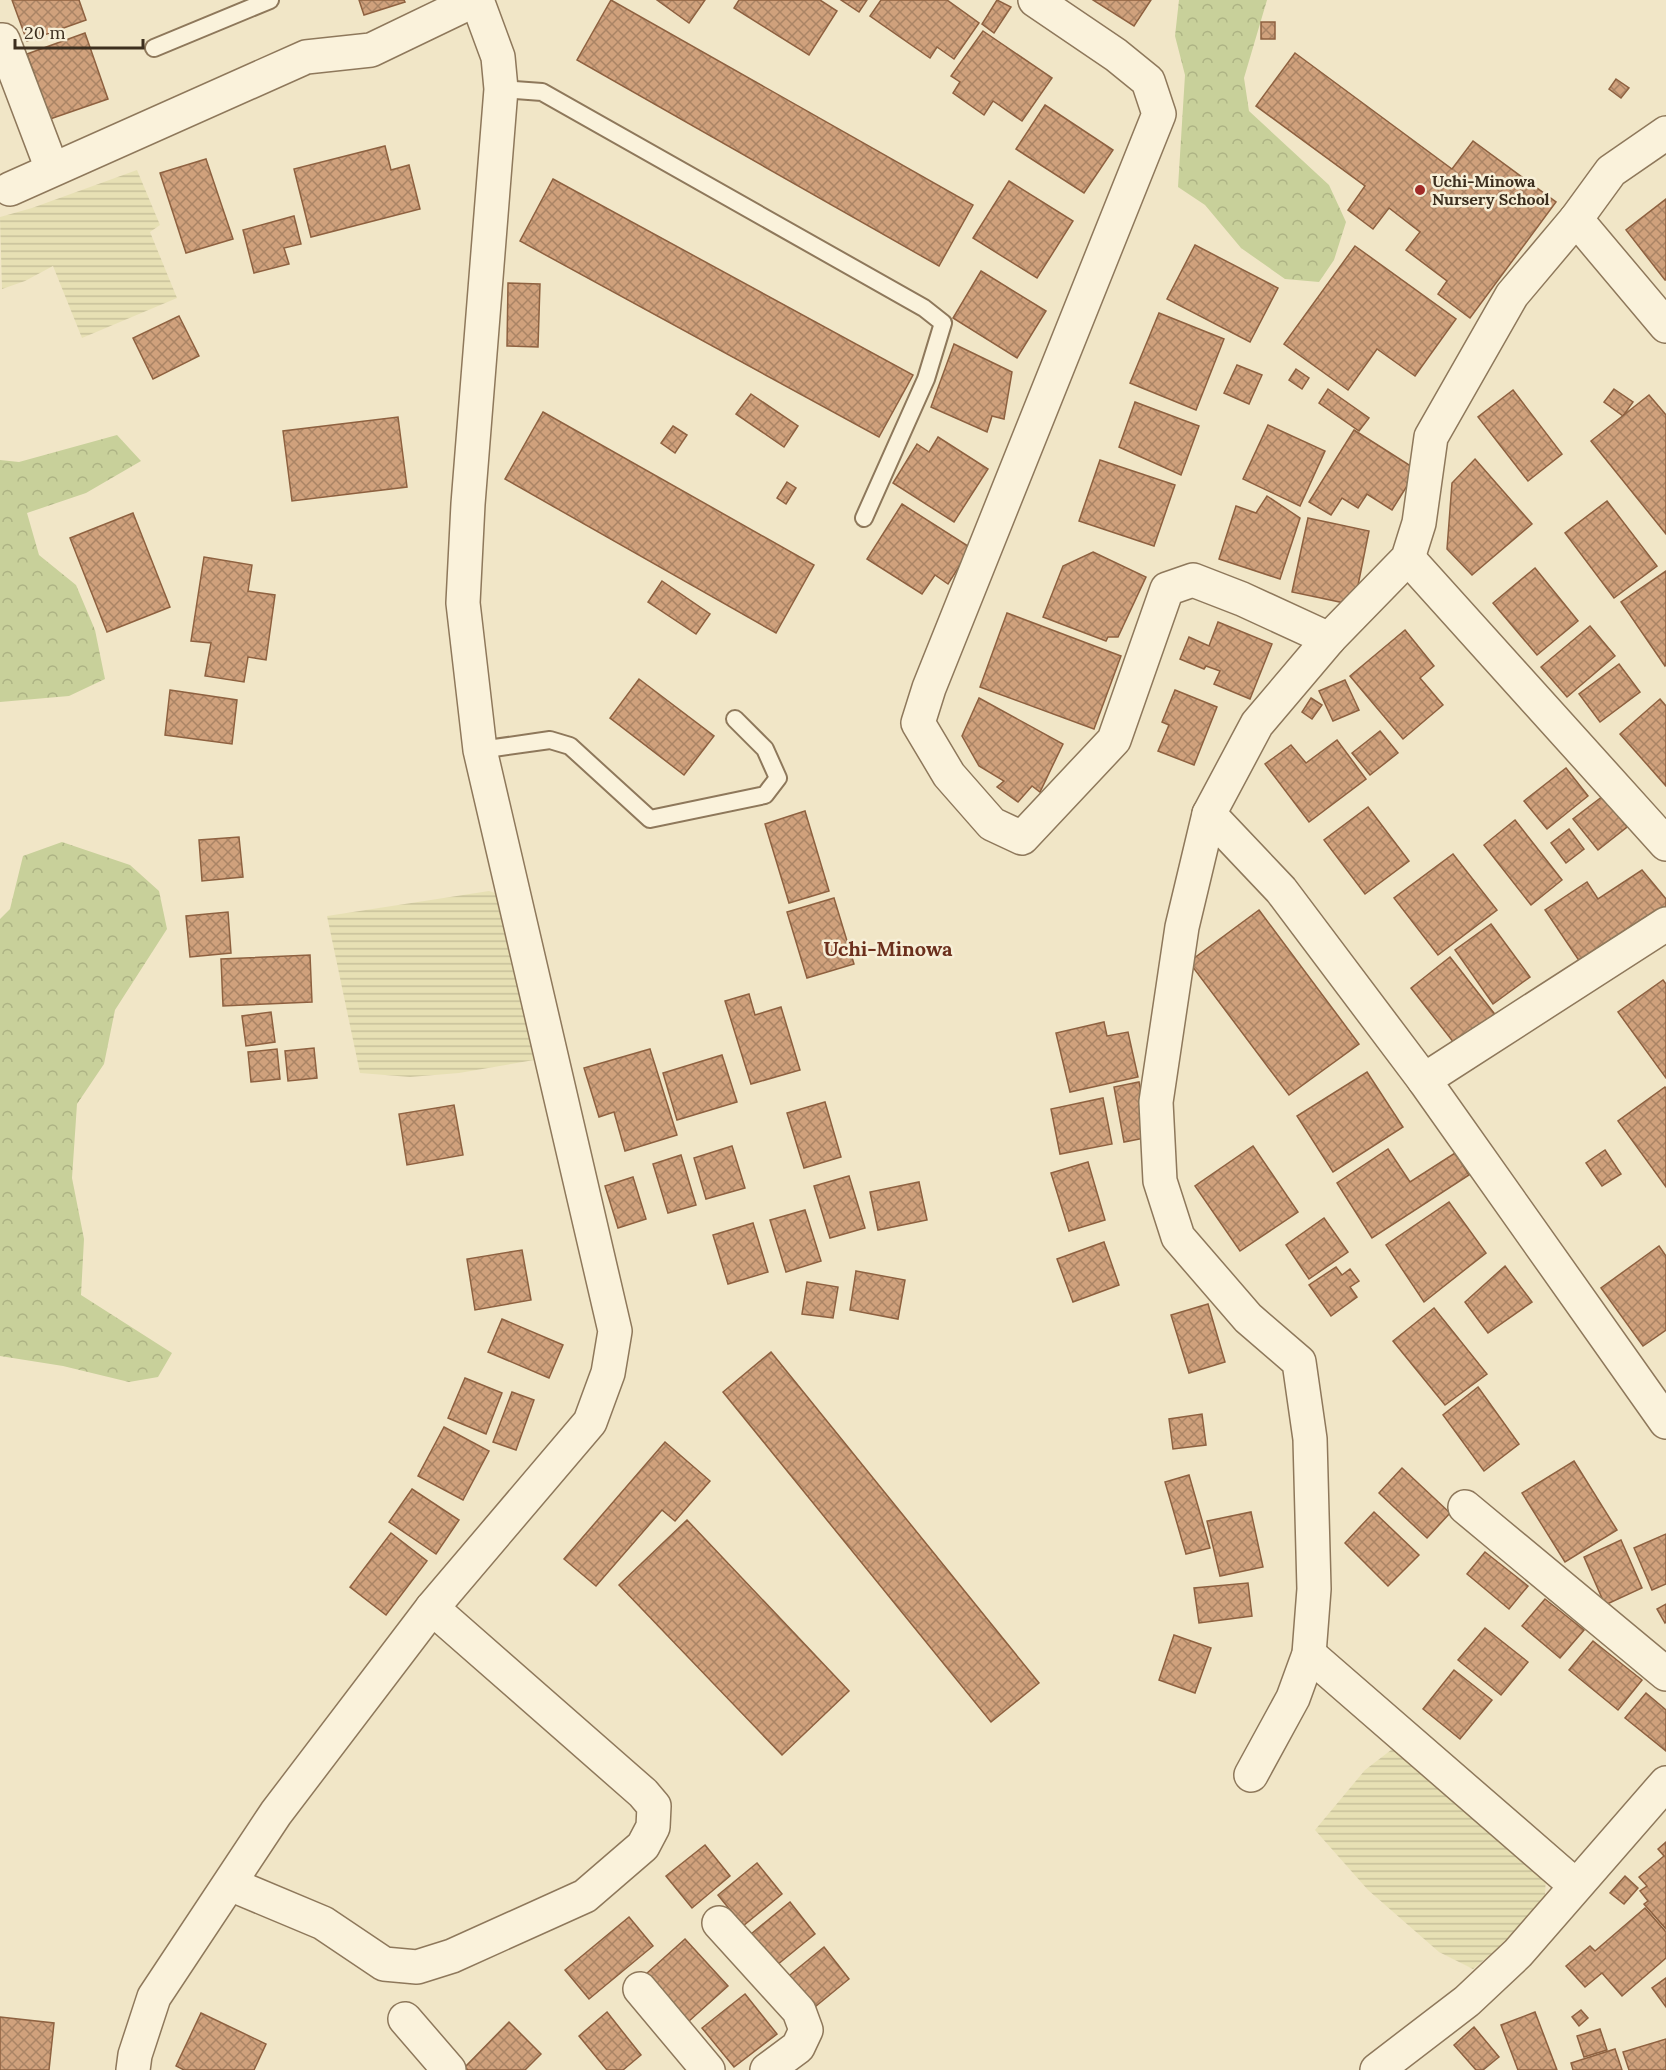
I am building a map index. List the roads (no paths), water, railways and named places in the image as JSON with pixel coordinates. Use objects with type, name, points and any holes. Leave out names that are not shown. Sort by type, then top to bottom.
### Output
[{"type":"street","points":[[10,189],[306,57],[371,50],[476,0],[498,57],[501,89],[468,504],[463,603],[480,750],[615,1331],[608,1373],[590,1422],[432,1608],[276,1813],[154,1997],[135,2055],[133,2070]]},
{"type":"street","points":[[1035,0],[1116,55],[1148,81],[1159,114],[934,677],[918,723],[949,775],[992,824],[1022,838],[1114,740],[1167,589],[1193,580],[1242,599],[1329,639]]},
{"type":"street","points":[[0,40],[3,40],[52,169]]},
{"type":"street","points":[[1251,1775],[1293,1698],[1309,1654],[1314,1588],[1310,1439],[1299,1362],[1248,1318],[1178,1237],[1160,1181],[1156,1102],[1182,927],[1209,814],[1257,724],[1329,639],[1408,558],[1419,523],[1431,437],[1512,295],[1576,219],[1611,171],[1666,133]]},
{"type":"street","points":[[1576,219],[1666,326]]},
{"type":"street","points":[[1408,558],[1666,844]]},
{"type":"street","points":[[1209,814],[1281,890],[1424,1080],[1666,1422]]},
{"type":"street","points":[[1424,1080],[1666,924]]},
{"type":"street","points":[[1465,1507],[1666,1674]]},
{"type":"street","points":[[230,1884],[323,1923],[384,1965],[417,1966],[452,1956],[585,1896],[643,1846],[653,1827],[654,1806],[643,1793],[432,1608]]},
{"type":"street","points":[[1309,1654],[1575,1885]]},
{"type":"street","points":[[1383,2068],[1467,2001],[1518,1953],[1666,1783]]},
{"type":"street","points":[[719,1923],[799,2011],[806,2030],[798,2047],[767,2070]]},
{"type":"street","points":[[640,1989],[708,2070]]},
{"type":"street","points":[[405,2019],[449,2070]]},
{"type":"lane","points":[[154,48],[270,0]]},
{"type":"lane","points":[[501,89],[542,92],[924,308],[942,323],[926,379],[864,518]]},
{"type":"lane","points":[[480,750],[550,740],[570,746],[650,819],[765,795],[778,778],[765,749],[735,719]]},
{"type":"place","name":"Uchi-Minowa Nursery School","points":[[1420,190]]},
{"type":"district","name":"Uchi-Minowa","points":[[888,948]]}]
